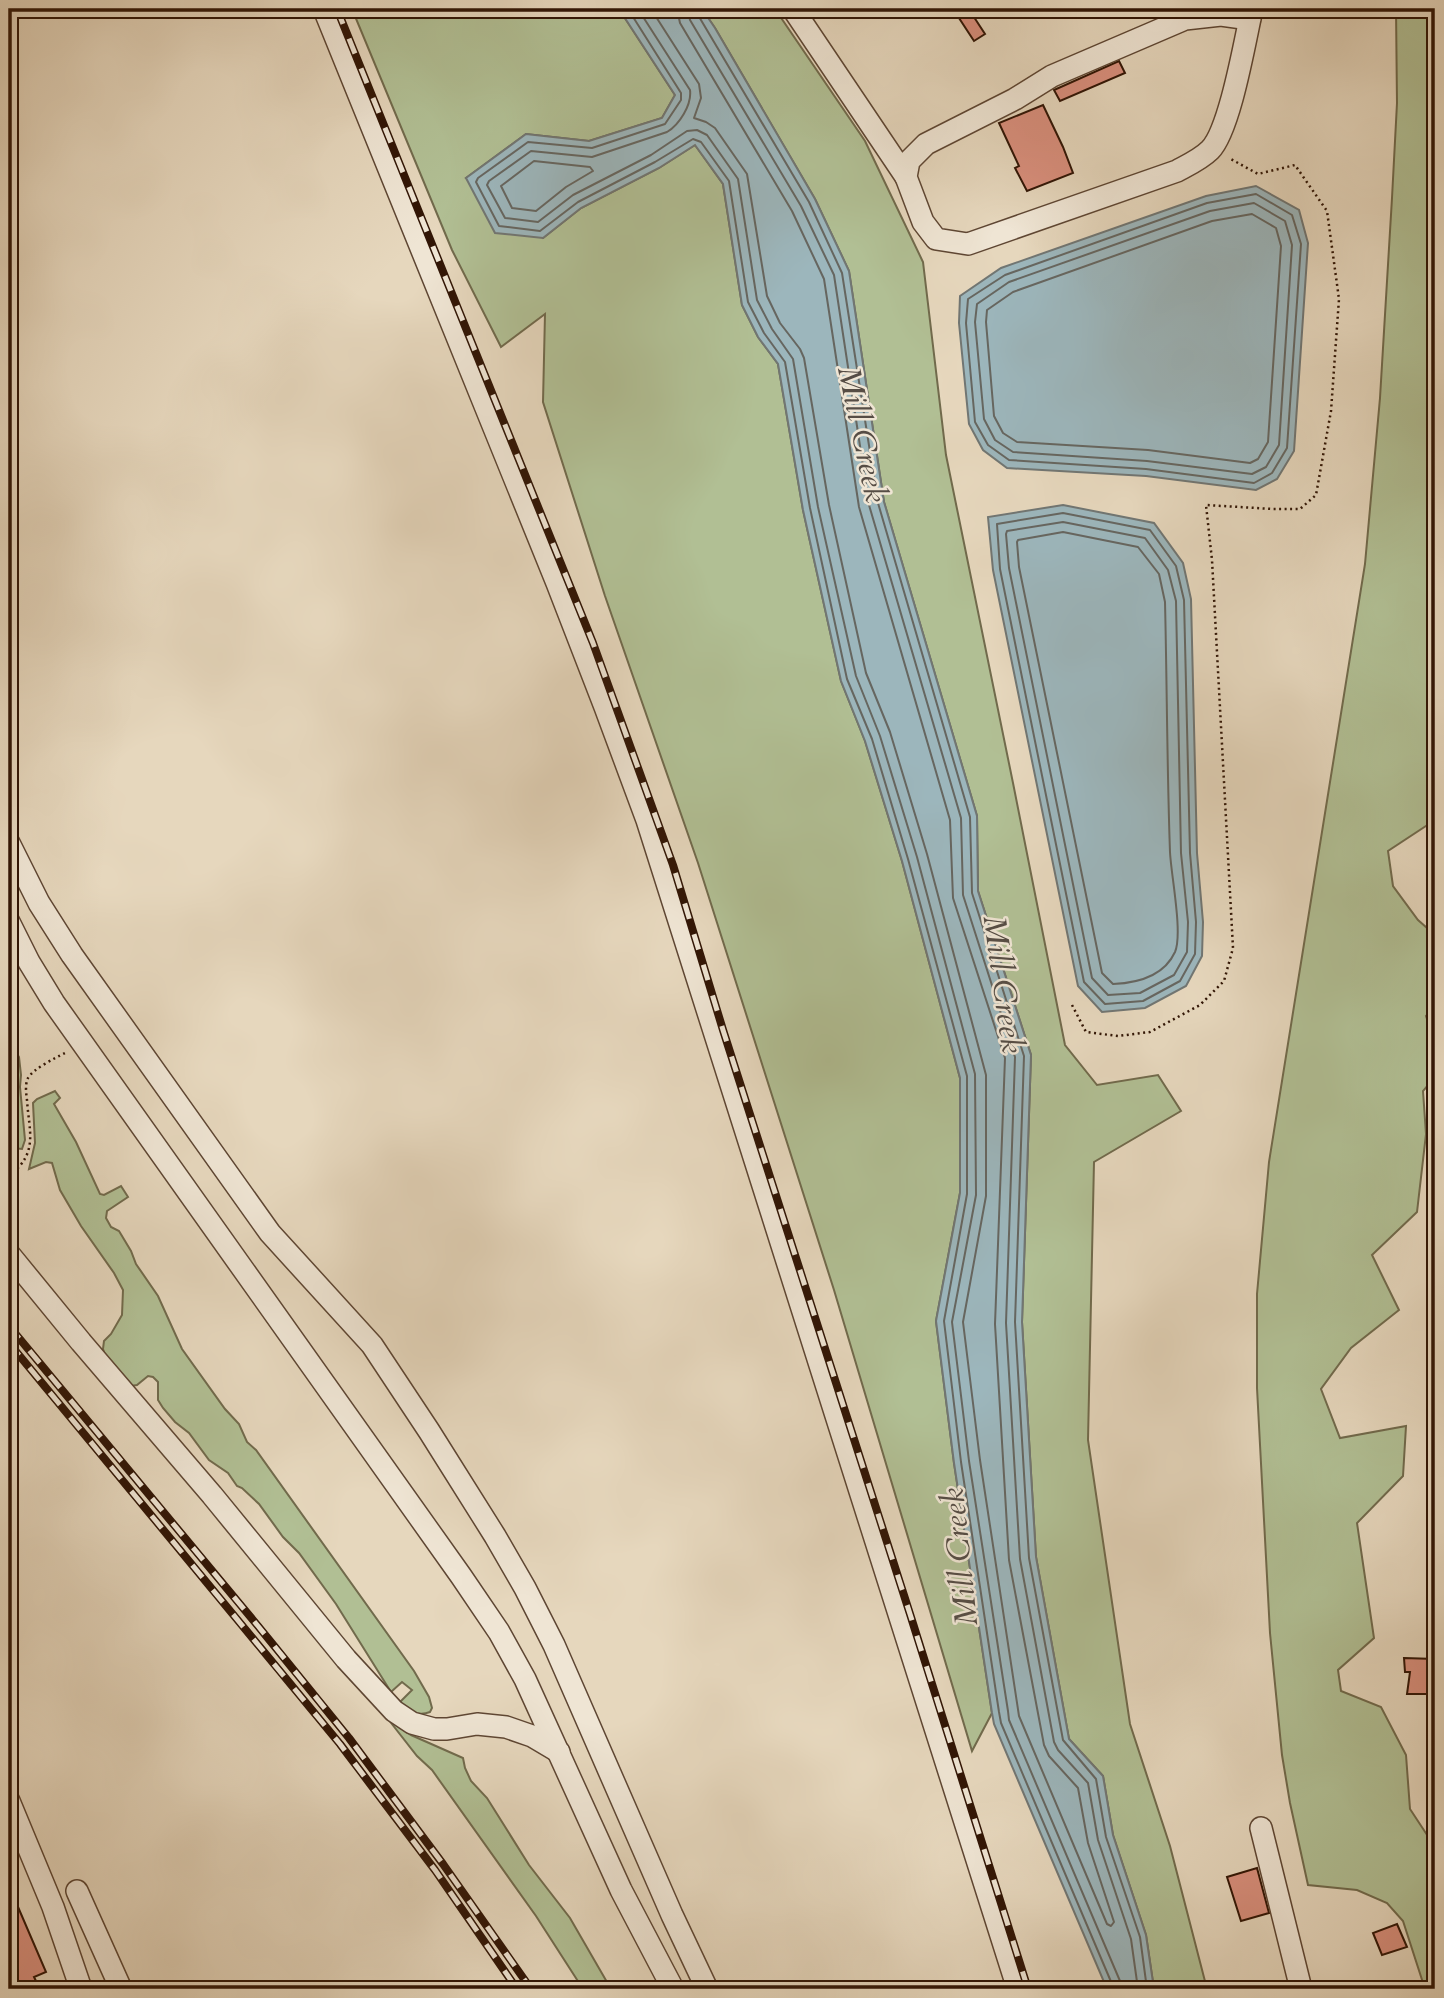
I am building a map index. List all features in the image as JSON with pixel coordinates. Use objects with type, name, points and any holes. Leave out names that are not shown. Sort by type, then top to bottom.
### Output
[{"type":"lane","points":[[324,9],[566,606],[651,832],[1018,1989]]},
{"type":"lane","points":[[793,9],[906,177],[923,222],[936,239],[968,244],[1177,170],[1211,149],[1224,126],[1251,14],[1160,18],[1015,99],[926,144],[909,160],[906,177]]},
{"type":"lane","points":[[9,843],[39,903],[72,955],[270,1233],[372,1345],[495,1535],[554,1645],[707,1989]]},
{"type":"lane","points":[[9,922],[41,982],[82,1042],[488,1615],[525,1678],[621,1890],[673,1989]]},
{"type":"lane","points":[[9,1254],[204,1485],[346,1659],[394,1711],[412,1723],[434,1729],[477,1724],[506,1727],[532,1736],[559,1752]]},
{"type":"lane","points":[[9,1801],[53,1907],[81,1989]]},
{"type":"lane","points":[[1261,1828],[1301,1989]]},
{"type":"lane","points":[[77,1891],[121,1989]]},
{"type":"path","points":[[1072,1005],[1086,1032],[1118,1036],[1150,1031],[1200,1005],[1224,981],[1233,948],[1212,561],[1206,505],[1300,509],[1316,495],[1331,411],[1339,299],[1328,211],[1295,165],[1258,174],[1211,149]]},
{"type":"path","points":[[9,1175],[23,1162],[30,1146],[26,1093],[28,1078],[82,1042]]},
{"type":"green space","points":[[352,9],[619,9],[675,95],[662,118],[589,141],[526,134],[466,178],[543,238],[581,208],[659,168],[695,145],[723,184],[742,305],[758,337],[778,364],[803,510],[841,681],[865,741],[902,861],[960,1078],[960,1193],[936,1321],[954,1463],[992,1713],[972,1751],[834,1290],[698,863],[605,596],[543,402],[545,314],[501,347],[452,250]]},
{"type":"green space","points":[[702,9],[775,9],[865,141],[923,262],[946,455],[1065,1045],[1097,1085],[1158,1075],[1181,1111],[1094,1162],[1088,1440],[1130,1724],[1170,1846],[1207,1989],[1154,1989],[1146,1935],[1113,1835],[1103,1776],[1069,1739],[1036,1557],[1022,1322],[1031,1055],[978,891],[977,816],[884,502],[849,271],[815,199]]},
{"type":"green space","points":[[1396,9],[1435,9],[1435,820],[1388,851],[1393,886],[1418,920],[1435,935],[1435,1006],[1426,1016],[1435,1042],[1435,1077],[1423,1091],[1426,1134],[1417,1212],[1372,1255],[1399,1310],[1351,1348],[1321,1389],[1340,1438],[1406,1426],[1403,1476],[1357,1523],[1374,1638],[1338,1670],[1341,1691],[1381,1707],[1406,1755],[1410,1809],[1435,1847],[1435,1989],[1425,1989],[1403,1921],[1387,1903],[1357,1890],[1308,1885],[1282,1755],[1270,1633],[1257,1388],[1257,1294],[1269,1162],[1365,564],[1380,398],[1392,198],[1397,103]]},
{"type":"green space","points":[[9,1040],[19,1057],[25,1140],[22,1149],[13,1148],[9,1143]]},
{"type":"green space","points":[[55,1091],[60,1098],[54,1104],[76,1142],[100,1194],[104,1195],[121,1186],[128,1197],[107,1211],[106,1218],[111,1227],[119,1231],[136,1264],[158,1296],[182,1349],[239,1424],[247,1442],[256,1450],[414,1671],[429,1697],[432,1708],[430,1712],[417,1713],[398,1704],[412,1690],[402,1682],[391,1692],[336,1604],[299,1553],[283,1537],[259,1504],[237,1486],[228,1473],[209,1460],[189,1433],[163,1408],[158,1400],[158,1382],[148,1376],[137,1385],[131,1386],[105,1355],[104,1341],[122,1315],[123,1290],[60,1190],[52,1163],[46,1162],[29,1169],[35,1143],[33,1103]]},
{"type":"green space","points":[[388,1719],[411,1735],[463,1758],[471,1781],[487,1798],[529,1865],[570,1918],[611,1989],[583,1989],[536,1916],[432,1770],[417,1756]]},
{"type":"water","name":"Mill Creek","points":[[619,9],[702,9],[815,199],[849,271],[884,502],[977,816],[978,891],[1031,1055],[1022,1322],[1036,1557],[1069,1739],[1103,1776],[1113,1835],[1146,1935],[1154,1989],[1107,1989],[994,1724],[954,1463],[936,1321],[960,1193],[960,1078],[902,861],[865,741],[841,681],[803,510],[778,364],[758,337],[742,305],[723,184],[695,145],[659,168],[581,208],[543,238],[495,233],[466,178],[526,134],[589,141],[662,118],[675,95]]},
{"type":"water","points":[[1256,186],[1299,210],[1308,243],[1294,451],[1277,479],[1256,490],[1146,476],[1007,468],[983,450],[969,424],[959,323],[960,296],[1001,268],[1206,196]]},
{"type":"water","points":[[1063,505],[1154,523],[1183,563],[1191,599],[1202,956],[1186,986],[1145,1008],[1102,1012],[1078,986],[993,570],[988,517]]},
{"type":"building","points":[[970,11],[985,34],[974,41],[959,18]]},
{"type":"building","points":[[1119,61],[1125,73],[1060,101],[1054,90]]},
{"type":"building","points":[[1043,105],[1073,173],[1027,191],[1015,168],[1019,166],[999,123]]},
{"type":"building","points":[[1404,1658],[1435,1659],[1435,1694],[1407,1694],[1410,1672],[1405,1672]]},
{"type":"building","points":[[1257,1868],[1269,1913],[1241,1921],[1227,1877]]},
{"type":"building","points":[[9,1886],[46,1972],[34,1977],[40,1989],[9,1989]]},
{"type":"building","points":[[1397,1924],[1407,1947],[1382,1955],[1373,1933]]},
{"type":"railway","points":[[337,9],[593,643],[673,865],[1028,1989]]},
{"type":"railway","points":[[9,1326],[349,1738],[443,1864],[531,1989]]},
{"type":"railway","points":[[9,1343],[340,1744],[435,1870],[517,1989]]}]
